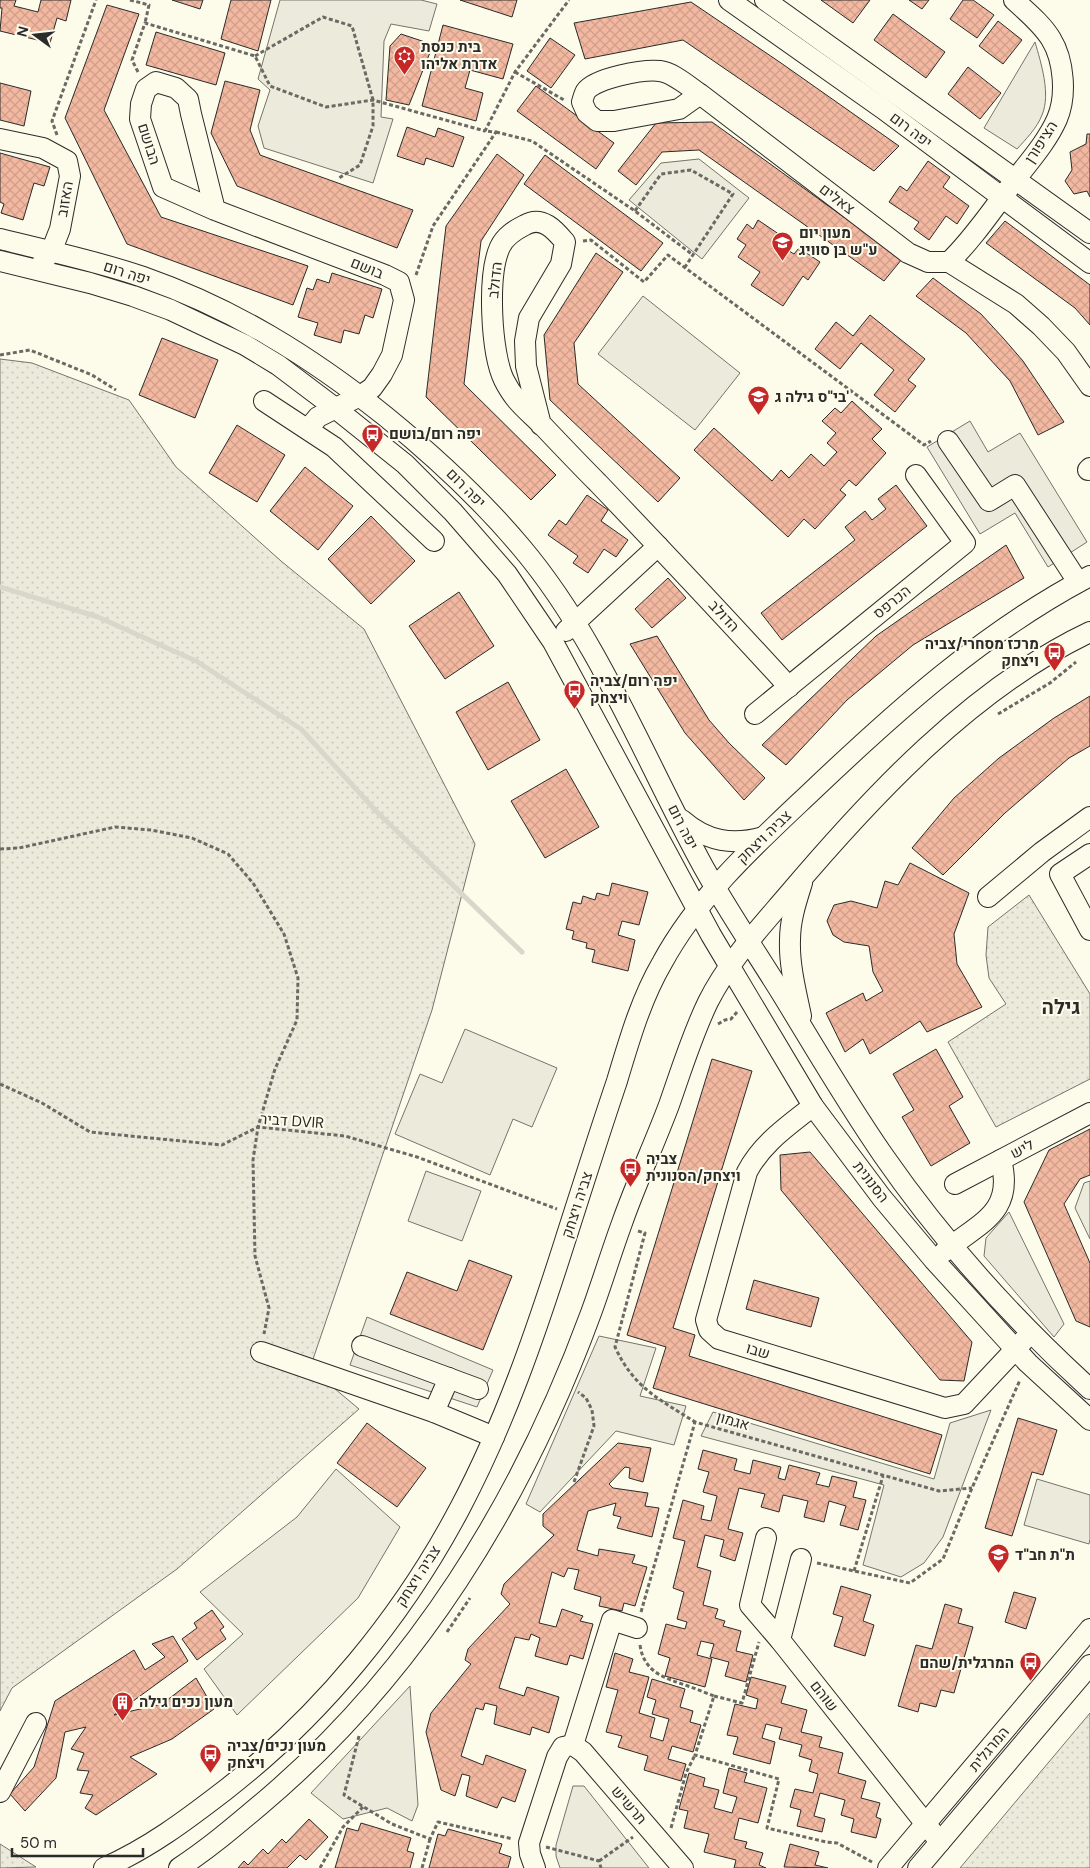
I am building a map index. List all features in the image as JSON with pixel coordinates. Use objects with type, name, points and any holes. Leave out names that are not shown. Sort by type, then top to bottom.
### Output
[{"type":"street","name":"יפה רום","points":[[729,0],[874,103],[1090,263]]},
{"type":"street","name":"יפה רום","points":[[765,0],[1090,233]]},
{"type":"street","name":"הציפורן","points":[[1014,0],[1037,21],[1051,38],[1060,58],[1064,84],[1058,118],[1047,137],[1016,179]]},
{"type":"street","name":"צאלים","points":[[582,102],[586,90],[599,82],[643,72],[660,71],[673,76],[700,94],[908,253],[928,262],[949,262],[1016,304],[1066,352],[1090,386]]},
{"type":"street","points":[[146,89],[156,82],[176,88],[188,99],[215,210]]},
{"type":"street","name":"הבושם","points":[[146,89],[140,119],[163,187],[215,210]]},
{"type":"street","points":[[582,102],[587,113],[597,121],[614,121],[679,109],[700,94]]},
{"type":"street","name":"האזוב","points":[[0,139],[43,148],[67,161],[70,176],[60,229],[51,252],[35,270]]},
{"type":"street","points":[[949,262],[963,249],[1016,179]]},
{"type":"street","name":"בושם","points":[[215,210],[385,274],[399,282],[404,300],[392,355],[372,388],[360,396]]},
{"type":"street","name":"הדולב","points":[[541,425],[526,366],[525,340],[529,318],[561,264],[565,242],[557,232],[542,221],[529,222],[511,232],[500,247],[494,272],[492,303],[497,365],[515,400],[658,546],[789,687]]},
{"type":"street","name":"יפה רום","points":[[0,239],[96,262],[179,290],[217,308],[288,346],[360,396],[458,478],[524,550],[575,624],[715,887],[749,941]]},
{"type":"street","name":"יפה רום","points":[[0,261],[90,283],[133,296],[245,345],[278,365],[405,464],[453,512],[507,574],[553,642],[697,909]]},
{"type":"street","points":[[308,429],[318,417],[360,396]]},
{"type":"street","points":[[264,401],[334,447],[434,541]]},
{"type":"street","points":[[948,441],[989,502],[1015,485],[1067,562],[1084,579]]},
{"type":"street","name":"הכרפס","points":[[755,714],[965,543],[916,475]]},
{"type":"street","points":[[553,642],[575,624],[658,546]]},
{"type":"street","name":"צביה ויצחק","points":[[104,1868],[152,1844],[246,1773],[297,1727],[344,1678],[389,1620],[428,1563],[460,1508],[494,1437],[514,1388],[547,1297],[637,1020],[660,966],[697,909],[715,887],[763,837],[872,735],[975,648],[1024,614],[1084,579]]},
{"type":"street","points":[[179,1868],[225,1835],[291,1780],[338,1734],[420,1635],[471,1562],[519,1476],[565,1379],[700,1020],[729,967],[804,876],[879,795],[940,735],[998,689],[1038,661],[1090,632]]},
{"type":"street","points":[[678,816],[695,830],[719,841],[741,842],[763,837]]},
{"type":"street","points":[[988,896],[1042,852],[1089,820]]},
{"type":"street","points":[[1090,854],[1060,874],[1090,930]]},
{"type":"street","points":[[804,876],[794,912],[790,939],[793,973],[804,1031]]},
{"type":"street","name":"הסנונית","points":[[697,909],[729,967],[813,1106],[882,1198],[934,1260],[1022,1357],[1090,1420]]},
{"type":"street","name":"הסנונית","points":[[749,941],[881,1152],[918,1202],[952,1245],[1031,1332],[1090,1389]]},
{"type":"street","name":"שבו","points":[[813,1106],[765,1145],[755,1156],[747,1172],[706,1320],[708,1330],[719,1338],[945,1408],[964,1404],[1022,1357],[1031,1332]]},
{"type":"street","name":"ליש","points":[[955,1184],[1090,1113]]},
{"type":"street","points":[[934,1260],[995,1212],[1003,1192],[1004,1174],[1000,1160]]},
{"type":"street","points":[[362,1346],[478,1389]]},
{"type":"street","points":[[261,1352],[434,1412],[494,1437]]},
{"type":"street","points":[[434,1412],[449,1378]]},
{"type":"street","name":"שוהם","points":[[766,1538],[750,1605],[780,1640],[940,1842]]},
{"type":"street","points":[[780,1640],[801,1559]]},
{"type":"street","points":[[535,1868],[530,1854],[529,1843],[557,1756],[563,1747],[573,1746],[612,1620],[637,1628]]},
{"type":"street","name":"המרגלית","points":[[881,1866],[925,1824],[1090,1629]]},
{"type":"street","name":"המרגלית","points":[[918,1868],[1090,1665]]},
{"type":"street","points":[[0,1792],[36,1723]]},
{"type":"street","name":"תרשיש","points":[[573,1746],[583,1752],[683,1868]]},
{"type":"path","points":[[67,161],[52,121],[96,0]]},
{"type":"path","points":[[130,0],[149,5],[132,60],[146,89]]},
{"type":"path","points":[[486,131],[515,72],[569,0]]},
{"type":"path","points":[[145,23],[255,56],[323,17],[352,26],[373,100],[373,126],[360,165],[339,178]]},
{"type":"path","points":[[255,56],[270,86],[326,107],[373,100],[486,131],[532,141],[635,211],[693,255]]},
{"type":"path","points":[[515,72],[564,100],[582,102]]},
{"type":"path","points":[[414,282],[433,226],[496,132]]},
{"type":"path","points":[[635,211],[661,174],[691,170],[733,194],[685,267]]},
{"type":"path","points":[[565,242],[592,240],[644,282],[668,255],[924,445],[943,434],[948,441]]},
{"type":"path","points":[[0,355],[30,350],[92,375],[116,390]]},
{"type":"path","points":[[995,716],[1050,683],[1077,661]]},
{"type":"path","points":[[0,849],[19,848],[115,827],[151,830],[192,838],[228,854],[253,883],[284,934],[298,978],[297,1020],[275,1069],[258,1127],[253,1160],[255,1256],[269,1308],[261,1352]]},
{"type":"path","points":[[716,1027],[725,1020],[731,1019],[748,997]]},
{"type":"path","name":"דביר DVIR","points":[[0,1084],[42,1103],[90,1132],[222,1145],[258,1127],[345,1136],[417,1157],[557,1209]]},
{"type":"path","points":[[633,1230],[645,1233],[615,1347],[624,1366],[645,1389],[695,1422]]},
{"type":"path","points":[[801,1559],[910,1583],[943,1559],[1022,1357]]},
{"type":"path","points":[[574,1388],[586,1398],[592,1410],[594,1426],[574,1482]]},
{"type":"path","name":"אגמון","points":[[637,1628],[695,1422],[939,1492],[972,1488]]},
{"type":"path","points":[[854,1571],[883,1476]]},
{"type":"path","points":[[442,1638],[470,1598]]},
{"type":"path","points":[[637,1628],[641,1652],[649,1666],[659,1675],[714,1696],[742,1703],[764,1622]]},
{"type":"path","points":[[666,1848],[686,1773],[714,1696]]},
{"type":"path","points":[[353,1741],[360,1734],[344,1795],[392,1824],[430,1839]]},
{"type":"path","points":[[694,1755],[779,1779],[767,1828],[837,1843],[881,1866]]},
{"type":"path","points":[[320,1868],[343,1827],[363,1807]]},
{"type":"path","points":[[422,1868],[430,1839],[438,1822],[599,1861]]},
{"type":"path","points":[[599,1861],[648,1828]]},
{"type":"path","points":[[599,1861],[601,1868]]},
{"type":"shaded area","points":[[280,0],[421,0],[437,4],[429,31],[391,24],[384,41],[381,117],[393,119],[373,183],[264,148],[258,126],[270,90],[258,79]]},
{"type":"shaded area","points":[[1035,42],[1044,78],[1045,107],[1031,133],[1017,149],[984,128]]},
{"type":"shaded area","points":[[699,159],[749,198],[702,259],[629,200],[661,163]]},
{"type":"shaded area","points":[[643,296],[740,373],[695,430],[598,354]]},
{"type":"shaded area","points":[[0,359],[32,363],[129,400],[176,467],[281,561],[364,629],[475,844],[432,1010],[310,1368],[359,1409],[177,1569],[12,1688],[0,1711]]},
{"type":"shaded area","points":[[970,421],[988,452],[1020,433],[1087,542],[1048,567],[1015,513],[980,534],[927,447]]},
{"type":"shaded area","points":[[1029,895],[1090,994],[1090,1079],[996,1127],[948,1042],[1006,1004],[989,978],[986,955],[988,927]]},
{"type":"shaded area","points":[[465,1029],[557,1068],[532,1127],[513,1119],[490,1175],[395,1134],[420,1074],[442,1083]]},
{"type":"shaded area","points":[[426,1171],[481,1191],[462,1241],[408,1221]]},
{"type":"shaded area","points":[[1090,1181],[1090,1239],[1075,1208],[1084,1183]]},
{"type":"shaded area","points":[[1009,1212],[1064,1324],[1054,1337],[984,1256],[986,1238]]},
{"type":"shaded area","points":[[367,1317],[493,1370],[477,1407],[350,1365]]},
{"type":"shaded area","points":[[599,1336],[656,1348],[640,1396],[686,1406],[674,1445],[616,1431],[540,1512],[526,1504]]},
{"type":"shaded area","points":[[991,1410],[943,1537],[924,1563],[901,1577],[863,1565],[884,1485],[701,1436],[713,1412],[934,1479],[950,1423]]},
{"type":"shaded area","points":[[336,1469],[400,1527],[358,1598],[237,1715],[204,1669],[243,1634],[200,1592],[297,1517]]},
{"type":"shaded area","points":[[1037,1479],[1090,1495],[1089,1544],[1024,1525]]},
{"type":"shaded area","points":[[410,1686],[418,1805],[412,1821],[387,1808],[343,1819],[311,1793]]},
{"type":"shaded area","points":[[1090,1713],[1090,1868],[960,1868]]},
{"type":"shaded area","points":[[573,1786],[584,1786],[649,1868],[560,1868],[556,1856],[556,1845]]},
{"type":"shaded area","points":[[0,1844],[36,1867],[0,1868]]},
{"type":"building","points":[[0,0],[16,0],[14,6],[38,12],[41,0],[71,0],[66,21],[57,18],[50,43],[0,31],[2,8],[0,8]]},
{"type":"building","points":[[172,0],[203,0],[200,9]]},
{"type":"building","points":[[231,0],[271,0],[258,51],[221,39]]},
{"type":"building","points":[[460,0],[517,0],[512,17]]},
{"type":"building","points":[[821,0],[870,0],[853,23]]},
{"type":"building","points":[[909,0],[929,0],[922,9]]},
{"type":"building","points":[[963,0],[973,0],[994,15],[977,38],[950,19]]},
{"type":"building","points":[[691,2],[899,146],[874,171],[683,40],[585,59],[574,23]]},
{"type":"building","points":[[107,5],[139,14],[104,110],[161,217],[308,266],[293,305],[127,244],[65,118]]},
{"type":"building","points":[[893,14],[945,52],[926,78],[874,40]]},
{"type":"building","points":[[998,21],[1022,40],[1003,64],[979,46]]},
{"type":"building","points":[[443,25],[513,44],[503,79],[470,70],[465,88],[483,93],[476,121],[422,106]]},
{"type":"building","points":[[156,32],[225,53],[216,85],[146,65]]},
{"type":"building","name":"בית כנסת אדרת אליהו","points":[[401,34],[425,42],[431,50],[409,105],[386,100],[390,46]]},
{"type":"building","points":[[550,38],[575,55],[551,88],[527,71]]},
{"type":"building","points":[[968,67],[1001,93],[980,119],[948,94]]},
{"type":"building","points":[[225,81],[260,90],[250,130],[260,155],[413,210],[397,248],[237,186],[211,133]]},
{"type":"building","points":[[0,83],[31,91],[24,126],[0,120]]},
{"type":"building","points":[[536,86],[614,143],[596,169],[517,111]]},
{"type":"building","points":[[712,122],[902,259],[884,281],[699,150],[662,152],[636,185],[618,171],[656,123]]},
{"type":"building","points":[[407,127],[435,137],[438,128],[464,137],[453,167],[426,158],[424,165],[397,156]]},
{"type":"building","points":[[1087,134],[1090,134],[1090,197],[1087,191],[1074,194],[1065,181],[1072,170],[1070,152],[1086,144]]},
{"type":"building","points":[[0,153],[50,167],[44,186],[34,183],[23,220],[1,213],[4,204],[0,202]]},
{"type":"building","points":[[497,154],[524,175],[481,241],[464,384],[556,475],[531,500],[426,397],[446,226]]},
{"type":"building","points":[[545,155],[663,243],[641,271],[524,184]]},
{"type":"building","points":[[928,161],[950,177],[943,187],[969,206],[957,224],[946,216],[929,240],[914,229],[919,222],[889,202],[900,186],[907,191]]},
{"type":"building","points":[[758,220],[786,239],[781,246],[794,254],[799,248],[820,262],[808,280],[803,276],[783,306],[751,285],[760,272],[738,257],[746,245],[737,239],[747,224],[753,229]]},
{"type":"building","points":[[1005,221],[1090,285],[1090,325],[1075,308],[986,243]]},
{"type":"building","points":[[596,253],[623,272],[574,343],[578,384],[680,478],[658,502],[550,400],[544,335]]},
{"type":"building","points":[[332,273],[382,289],[373,318],[365,315],[359,334],[344,330],[341,343],[314,335],[318,323],[298,317],[307,288],[313,290],[317,279],[329,283]]},
{"type":"building","points":[[933,278],[981,314],[1004,339],[1023,361],[1064,422],[1038,435],[1010,381],[966,333],[916,296]]},
{"type":"building","points":[[870,315],[925,359],[908,380],[916,386],[895,412],[874,395],[894,370],[861,343],[840,369],[815,349],[836,322],[853,336]]},
{"type":"building","points":[[162,338],[218,360],[195,418],[139,395]]},
{"type":"building","points":[[852,401],[882,429],[872,439],[886,453],[856,486],[849,480],[840,490],[846,495],[815,529],[804,519],[788,537],[694,450],[714,428],[772,481],[781,470],[789,478],[811,454],[824,466],[837,452],[827,443],[836,433],[822,421],[835,408],[841,413]]},
{"type":"building","points":[[237,425],[285,455],[257,502],[209,473]]},
{"type":"building","points":[[305,467],[353,506],[318,550],[270,511]]},
{"type":"building","points":[[896,485],[927,526],[782,640],[761,613],[855,540],[845,527],[865,511],[872,520],[886,509],[878,499]]},
{"type":"building","points":[[587,495],[608,510],[601,521],[628,540],[616,557],[604,549],[588,573],[573,563],[578,556],[548,535],[559,520],[566,525]]},
{"type":"building","points":[[371,516],[415,561],[371,604],[328,559]]},
{"type":"building","points":[[1006,545],[1024,578],[913,645],[847,700],[786,765],[762,745],[876,636]]},
{"type":"building","points":[[668,578],[686,598],[652,628],[635,609]]},
{"type":"building","points":[[459,592],[494,646],[445,679],[409,626]]},
{"type":"building","points":[[657,636],[709,720],[729,743],[765,778],[744,800],[685,733],[630,644]]},
{"type":"building","points":[[508,682],[540,740],[488,770],[456,712]]},
{"type":"building","points":[[1090,696],[1090,746],[1069,758],[1005,813],[943,875],[912,848],[954,798],[999,758],[1054,718]]},
{"type":"building","points":[[566,769],[599,827],[545,858],[511,801]]},
{"type":"building","points":[[910,863],[969,893],[954,934],[957,964],[982,1007],[927,1032],[920,1021],[870,1054],[863,1039],[845,1052],[826,1013],[863,993],[866,1001],[883,991],[873,972],[869,946],[844,942],[833,935],[827,921],[834,905],[851,901],[877,908],[885,881],[898,885]]},
{"type":"building","points":[[612,883],[648,892],[639,925],[622,921],[618,935],[635,940],[628,971],[592,962],[595,950],[586,948],[587,943],[572,939],[574,931],[566,929],[573,902],[581,904],[583,896],[595,900],[597,893],[609,896]]},
{"type":"building","points":[[936,1049],[963,1097],[949,1106],[970,1143],[931,1166],[902,1117],[914,1110],[893,1074]]},
{"type":"building","points":[[712,1059],[752,1071],[673,1328],[695,1335],[689,1356],[942,1435],[930,1474],[653,1388],[666,1347],[627,1335]]},
{"type":"building","points":[[1090,1129],[1090,1175],[1080,1179],[1064,1204],[1090,1263],[1090,1327],[1076,1321],[1024,1202],[1049,1150]]},
{"type":"building","points":[[810,1152],[972,1342],[964,1381],[940,1380],[781,1190],[780,1155]]},
{"type":"building","points":[[469,1260],[512,1276],[483,1350],[390,1314],[407,1272],[457,1291]]},
{"type":"building","points":[[754,1280],[819,1298],[811,1327],[746,1309]]},
{"type":"building","points":[[1018,1418],[1057,1430],[1043,1475],[1032,1472],[1012,1536],[985,1528]]},
{"type":"building","points":[[367,1423],[426,1468],[397,1507],[337,1463]]},
{"type":"building","points":[[618,1443],[651,1448],[643,1482],[629,1478],[630,1468],[625,1467],[609,1484],[613,1488],[648,1493],[645,1506],[659,1508],[652,1537],[617,1528],[621,1517],[613,1515],[616,1503],[588,1511],[577,1550],[598,1556],[599,1549],[635,1555],[632,1563],[647,1567],[635,1606],[624,1603],[622,1611],[599,1606],[601,1597],[574,1589],[579,1570],[568,1568],[564,1577],[552,1572],[539,1623],[556,1627],[562,1609],[583,1616],[580,1621],[593,1624],[583,1659],[570,1655],[567,1665],[535,1656],[540,1638],[531,1634],[529,1640],[515,1637],[499,1688],[524,1696],[527,1687],[559,1697],[549,1733],[532,1727],[530,1735],[494,1724],[497,1706],[485,1703],[483,1710],[476,1708],[461,1756],[483,1765],[486,1755],[526,1770],[515,1802],[502,1797],[497,1808],[466,1796],[470,1776],[462,1774],[455,1796],[441,1790],[426,1732],[431,1713],[471,1664],[465,1660],[468,1649],[510,1604],[501,1594],[504,1584],[554,1535],[543,1526],[543,1514]]},
{"type":"building","points":[[703,1450],[737,1459],[734,1470],[750,1474],[753,1460],[781,1467],[778,1478],[785,1480],[789,1465],[820,1473],[816,1484],[829,1487],[832,1476],[857,1482],[853,1497],[866,1500],[858,1530],[840,1525],[846,1506],[829,1501],[824,1522],[804,1517],[808,1501],[783,1495],[779,1512],[761,1507],[765,1494],[739,1488],[728,1529],[743,1533],[735,1561],[720,1556],[724,1540],[705,1535],[697,1567],[711,1571],[703,1605],[718,1609],[715,1618],[725,1621],[723,1626],[741,1631],[736,1651],[753,1655],[746,1682],[725,1676],[729,1662],[710,1657],[714,1644],[701,1641],[697,1655],[712,1659],[705,1687],[665,1676],[670,1658],[658,1654],[666,1624],[685,1629],[687,1622],[677,1619],[684,1592],[673,1588],[685,1541],[673,1538],[683,1500],[704,1506],[701,1519],[711,1521],[717,1496],[703,1492],[709,1472],[698,1469]]},
{"type":"building","points":[[841,1586],[871,1595],[863,1621],[874,1625],[865,1656],[834,1646],[843,1617],[833,1614]]},
{"type":"building","points":[[1014,1592],[1036,1598],[1026,1629],[1005,1622]]},
{"type":"building","points":[[945,1604],[962,1609],[958,1623],[973,1627],[954,1693],[941,1690],[936,1707],[920,1703],[918,1712],[898,1706],[916,1645],[932,1649]]},
{"type":"building","points":[[212,1610],[224,1627],[220,1630],[226,1639],[197,1660],[182,1639],[197,1628],[194,1623]]},
{"type":"building","name":"מעון נכים גילה","points":[[173,1636],[188,1661],[114,1715],[162,1704],[196,1678],[214,1709],[172,1739],[130,1757],[157,1774],[96,1815],[85,1808],[93,1795],[80,1793],[89,1771],[77,1770],[84,1753],[71,1749],[86,1727],[65,1732],[56,1778],[25,1811],[10,1794],[34,1767],[55,1701],[134,1650],[145,1670],[165,1657],[152,1644]]},
{"type":"building","points":[[615,1653],[633,1659],[629,1672],[649,1677],[639,1713],[655,1718],[650,1737],[663,1741],[669,1719],[652,1714],[656,1700],[647,1697],[652,1679],[685,1689],[680,1707],[693,1711],[690,1722],[701,1725],[693,1752],[672,1746],[668,1759],[686,1764],[681,1781],[644,1770],[648,1756],[618,1747],[622,1736],[606,1732],[618,1690],[606,1687]]},
{"type":"building","points":[[751,1677],[786,1686],[781,1703],[807,1710],[801,1732],[822,1737],[819,1747],[843,1753],[838,1773],[866,1781],[861,1798],[880,1803],[876,1817],[881,1819],[876,1838],[851,1832],[854,1819],[841,1815],[845,1800],[820,1793],[814,1816],[825,1819],[822,1832],[797,1826],[801,1810],[790,1807],[795,1789],[813,1793],[818,1774],[809,1771],[812,1760],[799,1756],[802,1745],[779,1739],[782,1728],[766,1724],[762,1738],[775,1742],[770,1764],[733,1754],[738,1737],[727,1735],[735,1704],[756,1709],[758,1699],[746,1695]]},
{"type":"building","points":[[729,1768],[747,1773],[744,1782],[767,1788],[758,1823],[739,1818],[734,1839],[747,1842],[745,1848],[763,1853],[759,1865],[766,1868],[734,1868],[736,1860],[704,1852],[709,1834],[684,1828],[688,1811],[679,1809],[689,1773],[705,1778],[703,1786],[719,1790],[714,1808],[732,1813],[737,1797],[723,1793]]},
{"type":"building","points":[[309,1819],[328,1837],[306,1860],[300,1855],[287,1868],[238,1868],[244,1861],[248,1865],[263,1849],[268,1854],[282,1839],[286,1843]]},
{"type":"building","points":[[361,1823],[411,1838],[407,1851],[414,1853],[410,1868],[335,1868],[347,1828],[358,1831]]},
{"type":"building","points":[[448,1829],[502,1844],[499,1853],[511,1857],[508,1868],[429,1868],[438,1834],[445,1836]]},
{"type":"building","points":[[790,1844],[819,1852],[815,1865],[828,1868],[784,1867]]},
{"type":"waterway","points":[[0,587],[98,617],[196,661],[301,729],[376,811],[522,952]]},
{"type":"place","name":"בית כנסת אדרת אליהו","points":[[405,75]]},
{"type":"place","name":"מעון יום ע\"ש בן סוויג","points":[[783,261]]},
{"type":"place","name":"בי\"ס גילה ג'","points":[[759,416]]},
{"type":"place","name":"יפה רום/בושם","points":[[373,453]]},
{"type":"place","name":"מרכז מסחרי/צביה ויצחק","points":[[1055,672]]},
{"type":"place","name":"יפה רום/צביה ויצחק","points":[[574,709]]},
{"type":"place","name":"צביה ויצחק/הסנונית","points":[[630,1187]]},
{"type":"place","name":"ת\"ת חב\"ד","points":[[999,1574]]},
{"type":"place","name":"המרגלית/שהם","points":[[1030,1682]]},
{"type":"place","name":"מעון נכים גילה","points":[[123,1721]]},
{"type":"place","name":"מעון נכים/צביה ויצחק","points":[[211,1774]]},
{"type":"district","name":"גילה","points":[[1061,1007]]}]
